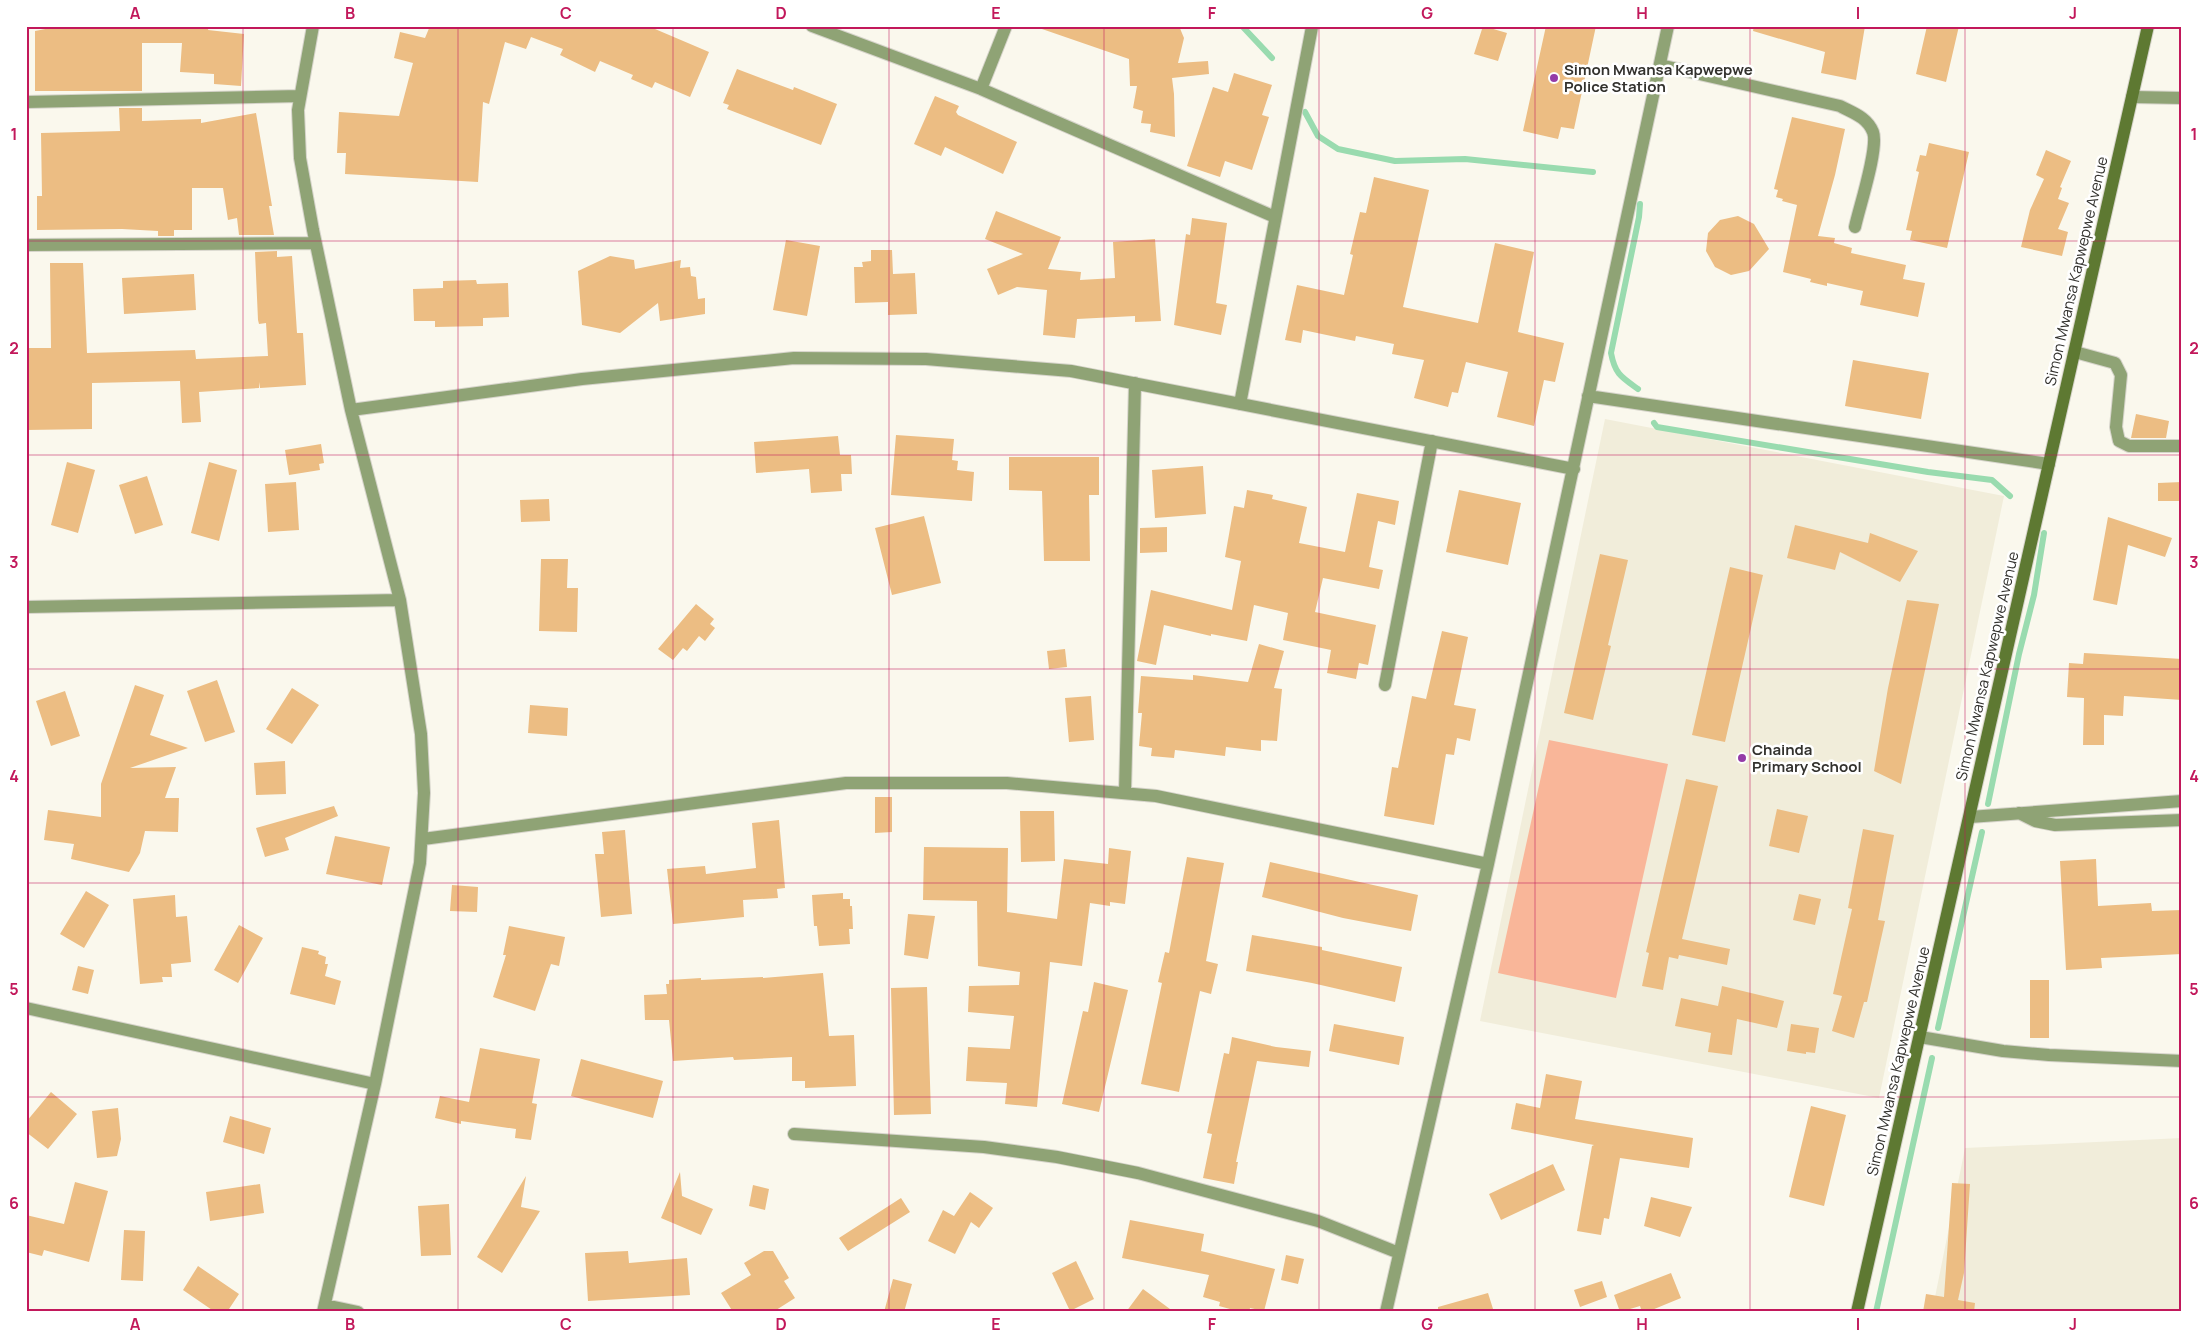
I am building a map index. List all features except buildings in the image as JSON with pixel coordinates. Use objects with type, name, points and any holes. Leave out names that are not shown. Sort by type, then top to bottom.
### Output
[{"type":"main road","name":"Simon Mwansa Kapwepwe Avenue","points":[[1857,1312],[2148,26]]},
{"type":"street","points":[[313,26],[298,110],[300,158],[315,243],[351,410],[400,600],[421,734],[424,793],[423,838],[420,864],[375,1084],[324,1308],[358,1312]]},
{"type":"street","points":[[812,26],[981,89],[1275,217]]},
{"type":"street","points":[[981,89],[1006,26]]},
{"type":"street","points":[[1386,1312],[1488,864],[1668,26]]},
{"type":"street","points":[[1240,404],[1312,27]]},
{"type":"street","points":[[1660,65],[1840,106],[1863,118],[1873,133],[1872,155],[1855,227]]},
{"type":"street","points":[[26,102],[300,96]]},
{"type":"street","points":[[2132,97],[2182,98]]},
{"type":"street","points":[[26,245],[315,243]]},
{"type":"street","points":[[2074,352],[2115,363],[2121,375],[2116,427],[2119,442],[2130,446],[2182,446]]},
{"type":"street","points":[[351,410],[582,379],[794,358],[926,359],[1072,371],[1574,469]]},
{"type":"street","points":[[1125,793],[1135,383]]},
{"type":"street","points":[[1588,396],[2049,464]]},
{"type":"street","points":[[1385,685],[1432,441]]},
{"type":"street","points":[[26,607],[400,600]]},
{"type":"street","points":[[423,838],[846,784],[1007,783],[1156,796],[1488,864]]},
{"type":"street","points":[[1970,817],[2182,801]]},
{"type":"street","points":[[2019,813],[2043,824],[2055,825],[2182,820]]},
{"type":"street","points":[[26,1008],[375,1084]]},
{"type":"street","points":[[1920,1037],[2003,1051],[2182,1061]]},
{"type":"street","points":[[794,1134],[974,1146],[1057,1157],[1138,1173],[1318,1221],[1399,1254]]},
{"type":"shaded area","name":"Chainda Primary School","points":[[1605,419],[2004,496],[1879,1098],[1480,1021]]},
{"type":"shaded area","points":[[1549,740],[1668,764],[1616,998],[1498,973]]},
{"type":"shaded area","points":[[2182,1138],[2182,1312],[1932,1312],[1965,1148]]},
{"type":"waterway","points":[[1242,26],[1272,58]]},
{"type":"waterway","points":[[1305,112],[1318,136],[1338,149],[1395,161],[1465,159],[1593,172]]},
{"type":"waterway","points":[[1638,389],[1620,374],[1611,353],[1639,217],[1640,204]]},
{"type":"waterway","points":[[1654,423],[1657,427],[1928,472],[1992,480],[2010,496]]},
{"type":"waterway","points":[[1988,804],[2019,654],[2034,595],[2044,533]]},
{"type":"waterway","points":[[1938,1028],[1982,832]]},
{"type":"waterway","points":[[1876,1312],[1932,1058]]},
{"type":"place","name":"Simon Mwansa Kapwepwe Police Station","points":[[1554,78]]},
{"type":"place","name":"Chainda Primary School","points":[[1742,758]]}]
